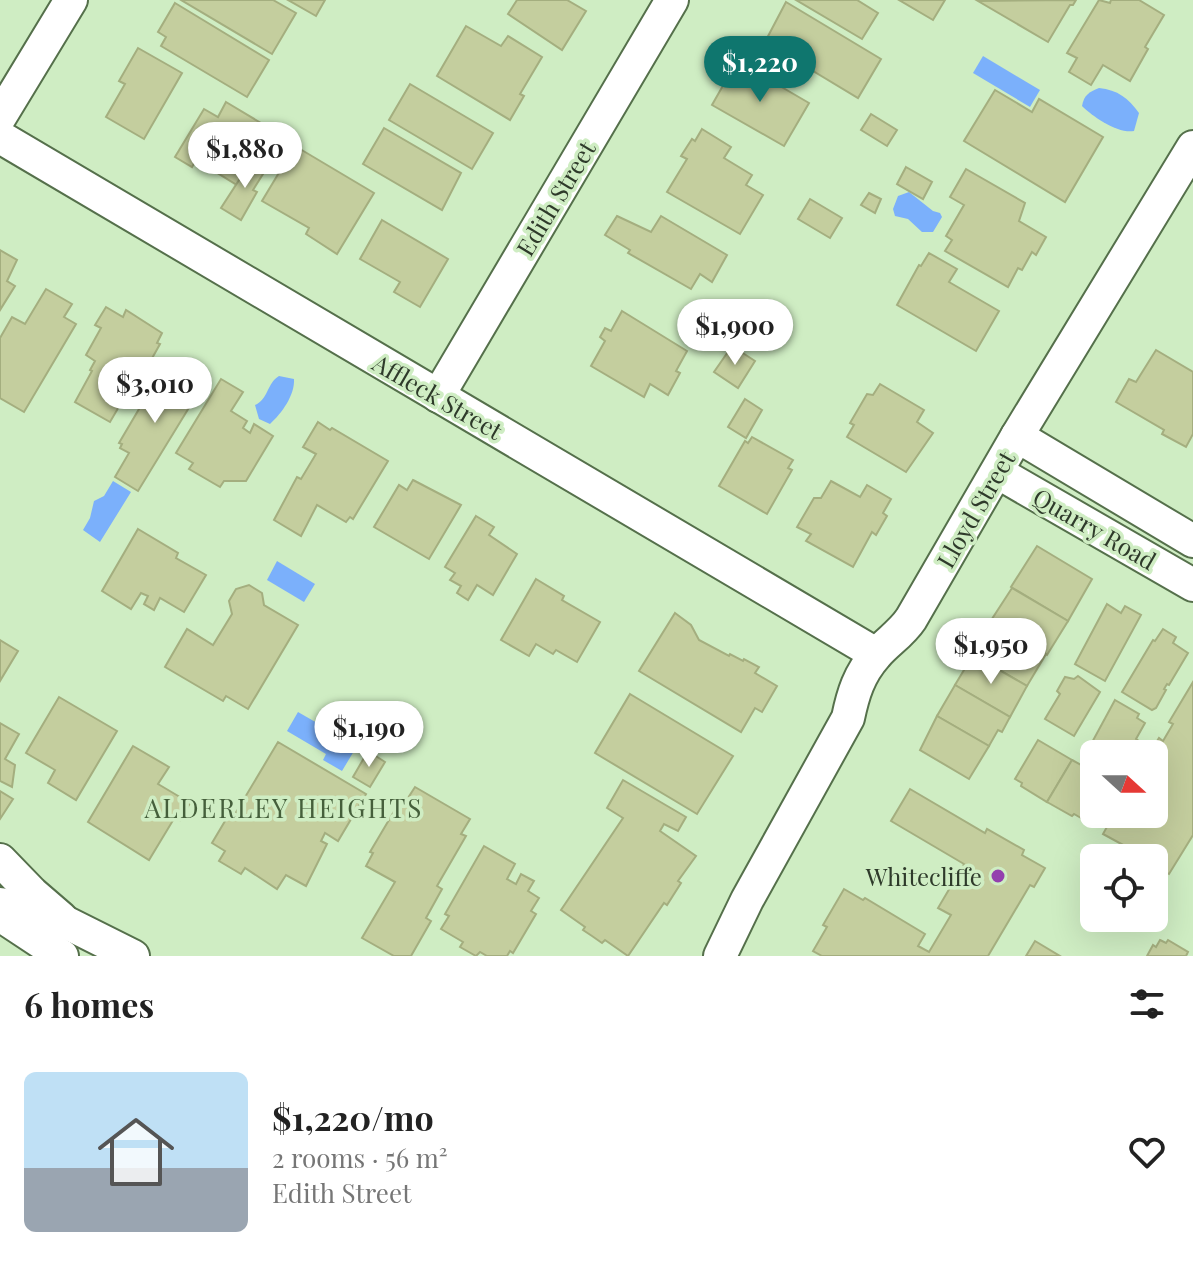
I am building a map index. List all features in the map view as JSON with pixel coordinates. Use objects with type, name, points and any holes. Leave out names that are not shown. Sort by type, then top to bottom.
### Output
[{"type":"street","points":[[0,117],[71,0]]},
{"type":"street","name":"Edith Street","points":[[438,396],[672,0]]},
{"type":"street","name":"Affleck Street","points":[[0,137],[876,654]]},
{"type":"street","name":"Lloyd Street","points":[[720,956],[747,900],[848,718],[856,684],[876,654],[898,636],[911,619],[1017,436],[1193,147]]},
{"type":"street","name":"Quarry Road","points":[[1017,436],[1193,541]]},
{"type":"street","name":"Quarry Road","points":[[997,472],[1193,585]]},
{"type":"street","points":[[0,860],[67,923]]},
{"type":"street","points":[[0,904],[67,923],[133,956]]},
{"type":"street","points":[[0,915],[62,956]]},
{"type":"water","points":[[983,56],[1040,90],[1030,107],[973,73]]},
{"type":"water","points":[[1099,88],[1117,93],[1135,108],[1139,113],[1134,131],[1113,127],[1082,106],[1088,94]]},
{"type":"water","points":[[909,192],[940,213],[942,217],[933,232],[922,232],[908,219],[895,216],[893,209],[898,196]]},
{"type":"water","points":[[279,376],[294,379],[294,385],[287,403],[270,424],[259,419],[255,405]]},
{"type":"water","points":[[113,481],[131,492],[100,542],[83,530],[94,501],[104,496]]},
{"type":"water","points":[[277,561],[315,584],[304,602],[267,580]]},
{"type":"water","points":[[298,712],[357,746],[342,771],[323,760],[326,754],[287,731]]},
{"type":"building","points":[[181,0],[273,0],[296,13],[272,54]]},
{"type":"building","points":[[288,0],[325,0],[316,16]]},
{"type":"building","points":[[517,0],[567,0],[586,11],[562,50],[508,14]]},
{"type":"building","points":[[796,0],[857,0],[878,13],[862,39]]},
{"type":"building","points":[[899,0],[945,0],[933,20]]},
{"type":"building","points":[[1076,0],[1048,42],[978,1]]},
{"type":"building","points":[[1099,0],[1110,3],[1111,0],[1139,0],[1164,15],[1130,81],[1103,65],[1091,85],[1069,72],[1077,58],[1067,53]]},
{"type":"building","points":[[786,2],[881,59],[858,98],[765,42]]},
{"type":"building","points":[[175,3],[269,60],[247,97],[161,46],[166,37],[158,32]]},
{"type":"building","points":[[466,26],[501,46],[508,36],[542,57],[520,94],[524,96],[510,120],[437,76]]},
{"type":"building","points":[[138,48],[182,73],[144,139],[106,117],[125,84],[119,81]]},
{"type":"building","points":[[737,61],[809,103],[784,146],[712,105]]},
{"type":"building","points":[[410,84],[493,133],[472,169],[389,120]]},
{"type":"building","points":[[995,90],[1032,112],[1039,99],[1103,137],[1065,202],[964,141]]},
{"type":"building","points":[[226,102],[271,129],[237,185],[196,160],[192,167],[175,157],[204,109],[218,117]]},
{"type":"building","points":[[871,114],[897,130],[887,146],[861,130]]},
{"type":"building","points":[[384,128],[461,173],[442,210],[363,164]]},
{"type":"building","points":[[702,129],[731,147],[724,158],[752,175],[746,185],[763,195],[740,234],[667,192],[687,159],[681,156]]},
{"type":"building","points":[[295,146],[374,193],[337,254],[306,234],[309,228],[262,201]]},
{"type":"building","points":[[254,157],[268,166],[253,190],[257,192],[241,220],[221,208]]},
{"type":"building","points":[[906,167],[932,182],[923,199],[897,184]]},
{"type":"building","points":[[966,169],[1025,203],[1019,221],[1046,237],[1036,255],[1032,252],[1022,270],[1018,268],[1008,287],[945,251],[952,240],[946,236],[964,205],[950,197]]},
{"type":"building","points":[[869,193],[881,199],[875,213],[861,205]]},
{"type":"building","points":[[810,199],[842,218],[830,238],[798,219]]},
{"type":"building","points":[[617,216],[651,232],[661,216],[727,255],[712,282],[700,274],[691,289],[628,253],[630,250],[605,235]]},
{"type":"building","points":[[382,220],[448,259],[420,307],[394,292],[400,282],[360,259]]},
{"type":"building","points":[[0,250],[17,260],[7,281],[15,286],[0,310]]},
{"type":"building","points":[[929,253],[957,269],[949,282],[999,311],[976,351],[897,305]]},
{"type":"building","points":[[46,289],[72,304],[64,317],[76,324],[24,412],[0,398],[0,338],[12,317],[25,324]]},
{"type":"building","points":[[760,305],[784,320],[769,347],[744,332]]},
{"type":"building","points":[[106,307],[123,317],[126,310],[162,333],[157,343],[160,344],[131,396],[127,393],[110,422],[75,402],[92,371],[95,361],[86,355],[101,328],[95,325]]},
{"type":"building","points":[[622,311],[687,351],[668,395],[650,384],[644,397],[591,366],[605,341],[600,337],[605,328],[611,331]]},
{"type":"building","points":[[732,346],[755,361],[738,388],[714,372]]},
{"type":"building","points":[[1156,350],[1193,372],[1193,434],[1186,447],[1162,434],[1164,430],[1116,402],[1129,379],[1136,382]]},
{"type":"building","points":[[165,365],[201,388],[138,491],[115,477],[129,453],[120,448],[122,444],[119,443]]},
{"type":"building","points":[[221,379],[243,392],[231,411],[247,421],[243,428],[250,433],[254,424],[273,436],[246,481],[224,481],[220,487],[189,469],[193,463],[176,453]]},
{"type":"building","points":[[880,384],[924,410],[917,422],[933,433],[906,472],[847,437],[854,425],[850,423],[867,394],[873,395]]},
{"type":"building","points":[[745,399],[762,410],[746,438],[728,427]]},
{"type":"building","points":[[318,422],[388,461],[353,519],[350,517],[346,522],[317,505],[301,536],[274,520],[297,477],[301,479],[316,454],[303,447]]},
{"type":"building","points":[[752,437],[793,460],[788,468],[792,470],[767,514],[719,486],[745,441],[748,443]]},
{"type":"building","points":[[413,480],[461,505],[429,559],[374,527],[399,485],[407,490]]},
{"type":"building","points":[[831,481],[860,497],[867,485],[891,499],[883,513],[887,516],[876,535],[872,532],[853,567],[806,541],[811,534],[797,527],[814,498],[821,498]]},
{"type":"building","points":[[476,516],[494,527],[489,535],[517,554],[493,595],[477,585],[468,600],[457,593],[461,586],[450,580],[455,573],[445,567]]},
{"type":"building","points":[[138,529],[178,553],[176,558],[206,575],[184,612],[160,598],[154,610],[144,604],[148,596],[141,593],[131,609],[102,591]]},
{"type":"building","points":[[1037,546],[1092,579],[1068,621],[1011,587]]},
{"type":"building","points":[[536,579],[564,596],[562,600],[600,622],[577,662],[556,650],[553,654],[536,644],[529,656],[501,640]]},
{"type":"building","points":[[249,585],[262,593],[264,605],[298,625],[248,709],[226,696],[223,701],[165,667],[187,629],[213,645],[232,614],[229,601],[236,589]]},
{"type":"building","points":[[1012,588],[1068,621],[1047,655],[990,622]]},
{"type":"building","points":[[1107,604],[1121,613],[1125,606],[1141,615],[1105,681],[1075,664]]},
{"type":"building","points":[[675,613],[691,625],[699,640],[759,667],[755,673],[777,686],[762,712],[755,708],[741,732],[639,671]]},
{"type":"building","points":[[993,624],[1046,654],[1027,686],[972,654]]},
{"type":"building","points":[[1163,629],[1176,637],[1173,643],[1188,653],[1152,710],[1122,692]]},
{"type":"building","points":[[0,640],[18,651],[0,681]]},
{"type":"building","points":[[973,655],[1027,686],[1010,717],[955,685]]},
{"type":"building","points":[[1078,676],[1100,692],[1074,736],[1045,719],[1060,694],[1057,691],[1065,677],[1074,679]]},
{"type":"building","points":[[1193,682],[1193,835],[1169,874],[1168,844],[1121,844],[1103,834],[1106,828],[1168,828],[1168,740],[1164,740],[1173,724],[1169,722]]},
{"type":"building","points":[[955,685],[1010,717],[989,746],[937,716]]},
{"type":"building","points":[[630,694],[733,756],[697,814],[595,753]]},
{"type":"building","points":[[59,697],[117,731],[76,800],[48,783],[55,770],[26,753]]},
{"type":"building","points":[[1115,700],[1139,714],[1137,718],[1145,723],[1138,740],[1093,740]]},
{"type":"building","points":[[937,716],[989,746],[969,779],[920,750]]},
{"type":"building","points":[[0,723],[19,734],[5,759],[15,765],[12,787],[0,781]]},
{"type":"building","points":[[1038,740],[1072,760],[1047,802],[1015,779]]},
{"type":"building","points":[[278,742],[366,794],[338,841],[325,833],[321,841],[327,844],[306,886],[286,875],[277,889],[245,868],[241,874],[219,861],[225,851],[212,843],[231,811],[235,814]]},
{"type":"building","points":[[133,746],[169,767],[158,784],[190,803],[180,820],[175,817],[149,860],[88,822]]},
{"type":"building","points":[[368,751],[385,762],[370,787],[353,777]]},
{"type":"building","points":[[1072,760],[1080,764],[1080,817],[1047,802]]},
{"type":"building","points":[[623,780],[686,817],[678,831],[664,824],[660,831],[696,856],[678,881],[681,883],[667,905],[664,903],[628,956],[583,930],[585,927],[561,910],[623,818],[607,808]]},
{"type":"building","points":[[415,787],[470,819],[461,834],[466,836],[437,886],[442,889],[426,918],[431,921],[411,956],[394,956],[362,938],[395,882],[366,866],[373,853],[370,852],[396,808],[403,800],[406,801]]},
{"type":"building","name":"Whitecliffe","points":[[910,789],[985,833],[987,829],[1024,850],[1022,855],[1045,868],[1034,887],[1030,885],[988,956],[822,956],[813,951],[827,927],[823,925],[844,889],[925,934],[918,946],[929,952],[951,915],[938,908],[964,864],[891,821]]},
{"type":"building","points":[[0,791],[13,799],[0,819]]},
{"type":"building","points":[[484,846],[515,864],[507,879],[516,884],[521,874],[534,881],[528,891],[539,898],[531,911],[536,914],[513,953],[510,951],[507,956],[487,956],[480,952],[476,956],[460,947],[463,942],[441,929],[449,916],[445,914]]},
{"type":"building","points":[[1160,940],[1166,943],[1168,940],[1188,952],[1186,956],[1147,956]]},
{"type":"building","points":[[1035,941],[1060,956],[1026,956]]},
{"type":"place","name":"Whitecliffe","points":[[998,876]]},
{"type":"district","name":"ALDERLEY HEIGHTS","points":[[284,807]]}]
